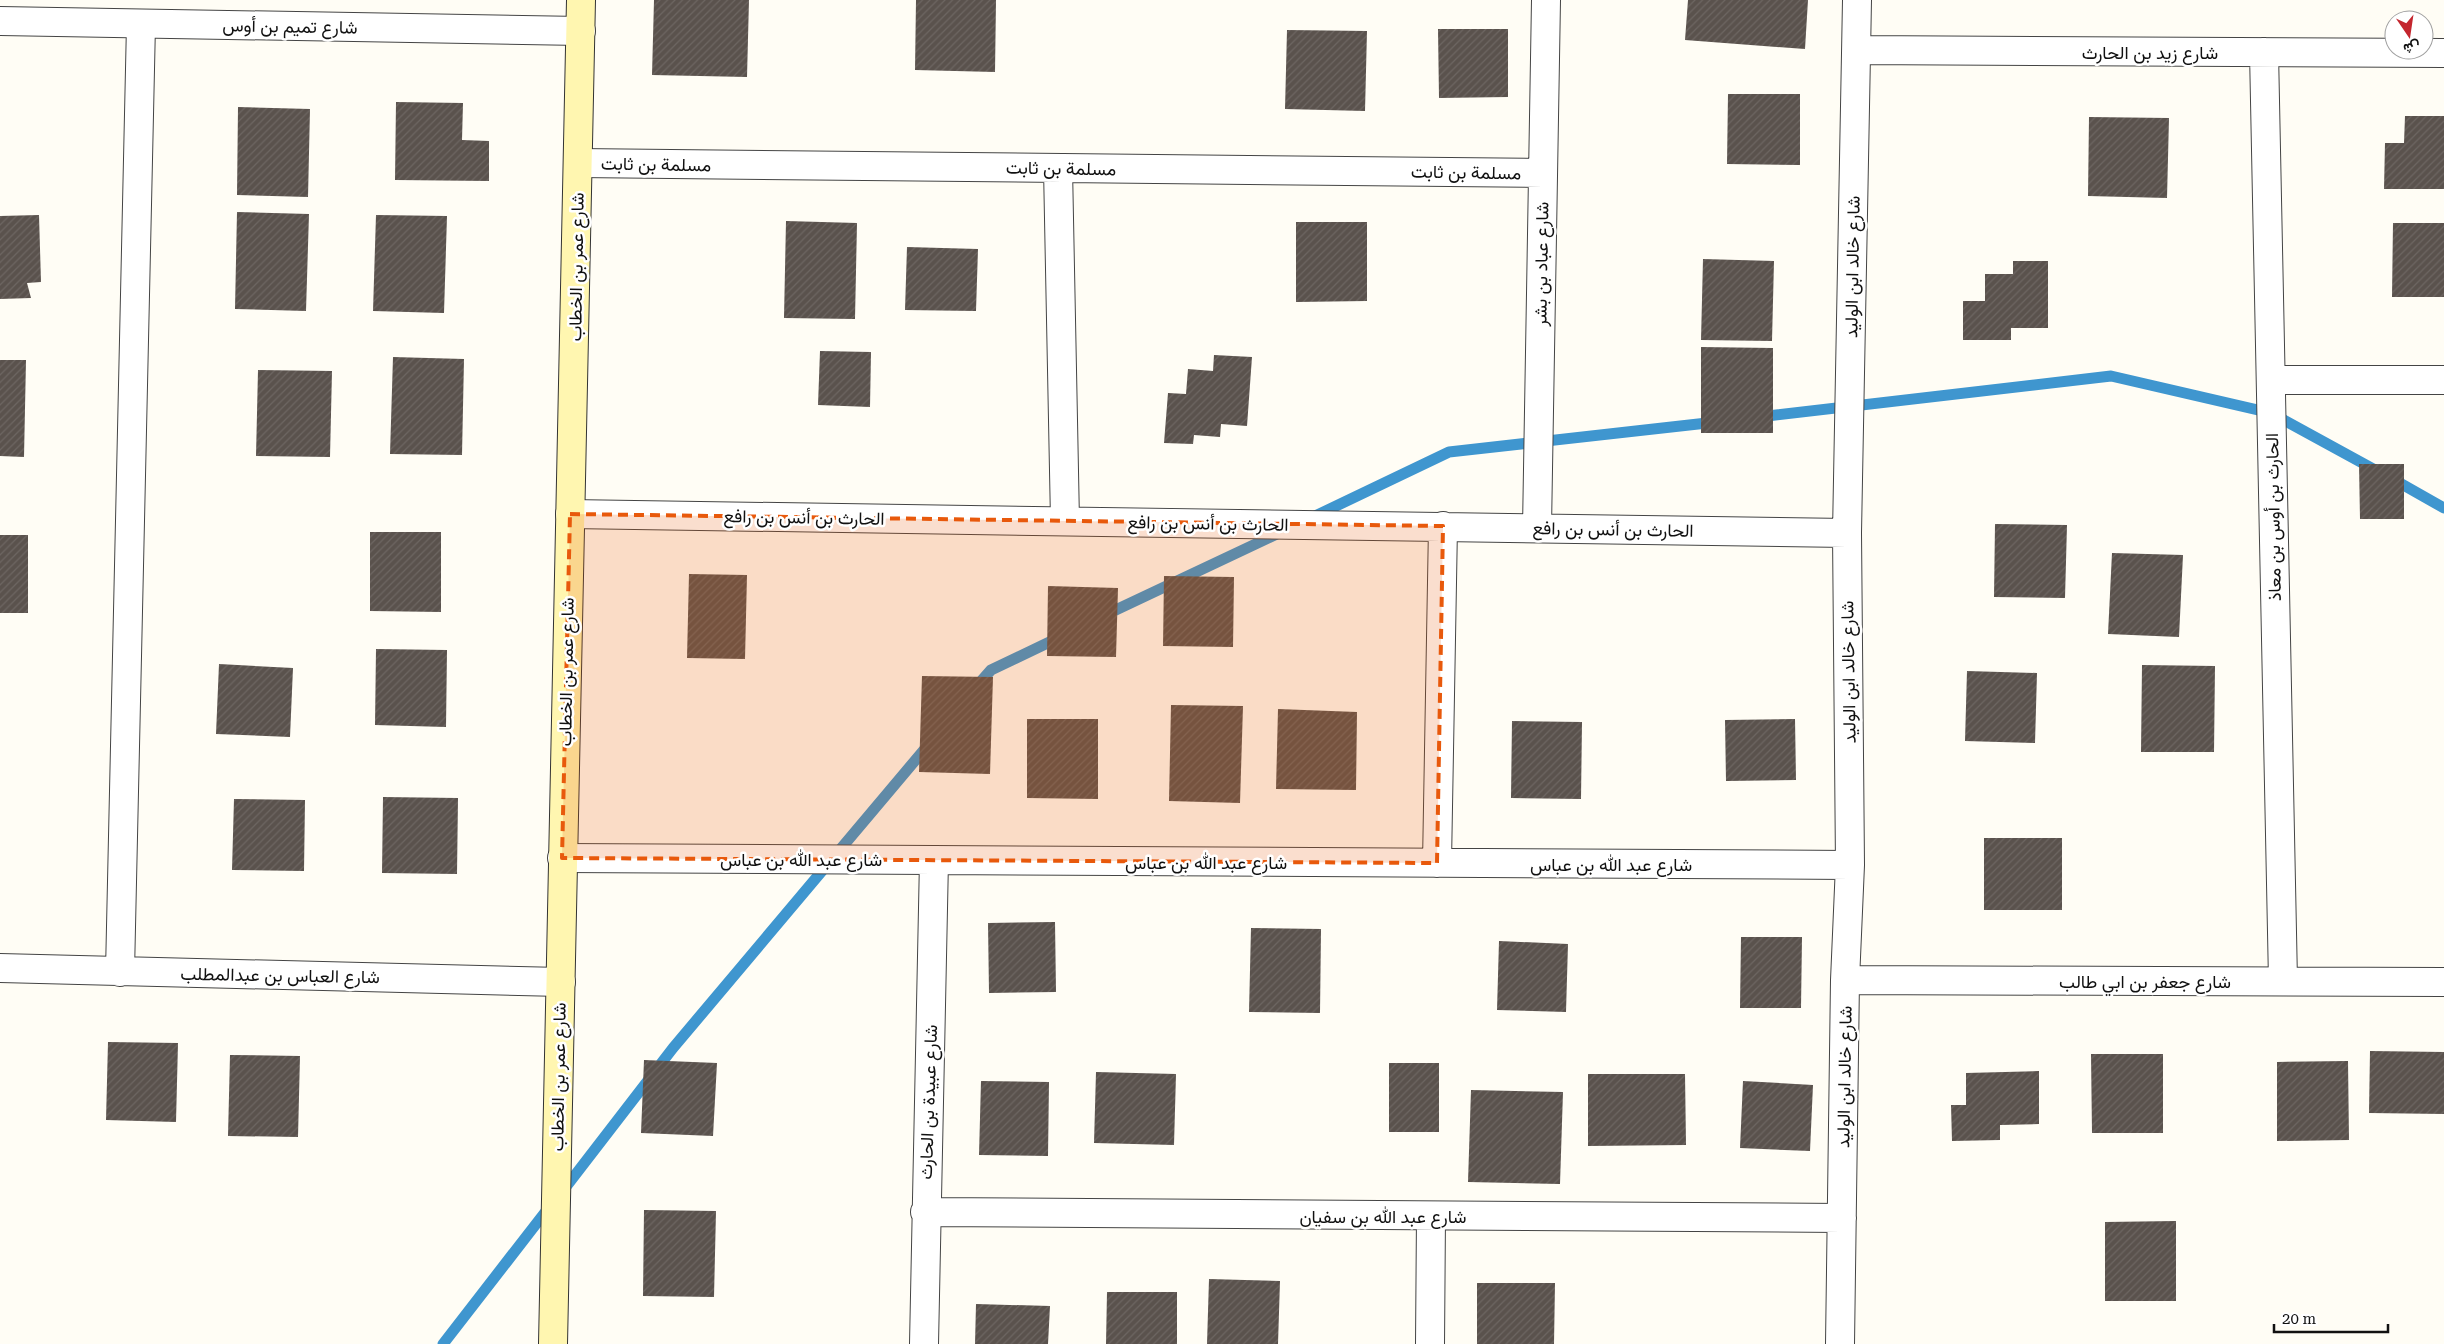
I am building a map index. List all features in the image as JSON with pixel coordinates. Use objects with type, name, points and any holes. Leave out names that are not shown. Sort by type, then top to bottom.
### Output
[{"type":"street","name":"شارع عمر بن الخطاب","points":[[553,1344],[581,0]]},
{"type":"street","name":"شارع عباد بن بشر","points":[[1537,528],[1546,0]]},
{"type":"street","name":"شارع خالد ابن الوليد","points":[[1840,1344],[1845,980],[1850,866],[1847,533],[1857,0]]},
{"type":"street","name":"شارع تميم بن أوس","points":[[0,21],[581,31]]},
{"type":"street","points":[[120,972],[140,24]]},
{"type":"street","name":"شارع زيد بن الحارث","points":[[1857,50],[2444,53]]},
{"type":"street","name":"الحارث بن أوس بن معاذ","points":[[2264,52],[2283,981]]},
{"type":"street","name":"مسلمة بن ثابت","points":[[578,163],[1543,173]]},
{"type":"street","points":[[1058,168],[1065,521]]},
{"type":"street","points":[[2271,380],[2444,380]]},
{"type":"street","name":"الحارث بن أنس بن رافع","points":[[570,514],[1847,533]]},
{"type":"street","points":[[1437,863],[1444,526]]},
{"type":"street","name":"شارع عبد الله بن عباس","points":[[562,858],[1850,866]]},
{"type":"street","name":"شارع عبيدة بن الحارث","points":[[924,1344],[925,1212],[934,860]]},
{"type":"street","name":"شارع العباس بن عبدالمطلب","points":[[0,968],[560,982]]},
{"type":"street","name":"شارع جعفر بن ابي طالب","points":[[1845,980],[2444,982]]},
{"type":"street","name":"شارع عبد الله بن سفيان","points":[[925,1212],[1842,1218]]},
{"type":"street","points":[[1430,1344],[1431,1216]]},
{"type":"highlighted area","points":[[570,514],[1443,526],[1437,863],[562,858]]},
{"type":"building","points":[[654,0],[749,0],[747,77],[652,75]]},
{"type":"building","points":[[916,0],[996,0],[995,72],[915,70]]},
{"type":"building","points":[[1688,0],[1808,0],[1805,49],[1685,40]]},
{"type":"building","points":[[1438,29],[1508,29],[1508,97],[1439,98]]},
{"type":"building","points":[[1287,30],[1367,31],[1365,111],[1285,109]]},
{"type":"building","points":[[1728,94],[1800,94],[1800,165],[1727,164]]},
{"type":"building","points":[[396,102],[463,103],[462,140],[489,141],[489,181],[395,180]]},
{"type":"building","points":[[238,107],[310,109],[308,197],[237,195]]},
{"type":"building","points":[[2405,116],[2444,116],[2444,189],[2384,189],[2385,143],[2404,143]]},
{"type":"building","points":[[2089,117],[2169,118],[2167,198],[2088,196]]},
{"type":"building","points":[[237,212],[309,214],[306,311],[235,309]]},
{"type":"building","points":[[39,215],[41,282],[27,283],[31,298],[0,299],[0,216]]},
{"type":"building","points":[[376,215],[447,216],[444,313],[373,311]]},
{"type":"building","points":[[786,221],[857,223],[855,319],[784,318]]},
{"type":"building","points":[[1296,222],[1367,222],[1367,301],[1296,302]]},
{"type":"building","points":[[2393,223],[2444,223],[2444,297],[2392,297]]},
{"type":"building","points":[[907,247],[978,249],[976,311],[905,310]]},
{"type":"building","points":[[1703,259],[1774,261],[1772,341],[1701,340]]},
{"type":"building","points":[[2013,261],[2048,261],[2048,328],[2011,328],[2011,340],[1963,340],[1963,301],[1985,301],[1985,274],[2013,274]]},
{"type":"building","points":[[1701,347],[1773,348],[1773,433],[1701,433]]},
{"type":"building","points":[[820,351],[871,352],[870,407],[818,405]]},
{"type":"building","points":[[1214,355],[1252,357],[1247,426],[1221,424],[1220,437],[1194,435],[1193,444],[1164,443],[1168,393],[1186,394],[1188,369],[1213,371]]},
{"type":"building","points":[[393,357],[464,359],[462,455],[390,454]]},
{"type":"building","points":[[0,360],[26,360],[24,457],[0,456]]},
{"type":"building","points":[[258,370],[332,371],[330,457],[256,456]]},
{"type":"building","points":[[2359,464],[2404,464],[2404,519],[2360,519]]},
{"type":"building","points":[[1995,524],[2067,525],[2065,598],[1994,597]]},
{"type":"building","points":[[370,532],[441,532],[441,612],[370,611]]},
{"type":"building","points":[[0,535],[28,535],[28,613],[0,613]]},
{"type":"building","points":[[2112,553],[2183,555],[2179,637],[2108,634]]},
{"type":"building","points":[[689,574],[747,575],[745,659],[687,658]]},
{"type":"building","points":[[1164,576],[1234,577],[1233,647],[1163,646]]},
{"type":"building","points":[[1048,586],[1118,588],[1116,657],[1047,656]]},
{"type":"building","points":[[376,649],[447,650],[446,727],[375,725]]},
{"type":"building","points":[[219,664],[293,668],[290,737],[216,734]]},
{"type":"building","points":[[2142,665],[2215,666],[2214,752],[2141,752]]},
{"type":"building","points":[[1967,671],[2037,673],[2035,743],[1965,741]]},
{"type":"building","points":[[922,676],[993,677],[990,774],[919,772]]},
{"type":"building","points":[[1171,705],[1243,706],[1240,803],[1169,801]]},
{"type":"building","points":[[1278,709],[1357,712],[1356,790],[1276,789]]},
{"type":"building","points":[[1027,719],[1098,719],[1098,799],[1027,798]]},
{"type":"building","points":[[1795,719],[1796,780],[1726,781],[1725,720]]},
{"type":"building","points":[[1512,721],[1582,722],[1581,799],[1511,798]]},
{"type":"building","points":[[383,797],[458,798],[457,874],[382,873]]},
{"type":"building","points":[[234,799],[305,800],[304,871],[232,870]]},
{"type":"building","points":[[1984,838],[2062,838],[2062,910],[1984,910]]},
{"type":"building","points":[[1055,922],[1056,992],[989,993],[988,923]]},
{"type":"building","points":[[1251,928],[1321,929],[1320,1013],[1249,1012]]},
{"type":"building","points":[[1741,937],[1802,937],[1801,1008],[1740,1008]]},
{"type":"building","points":[[1499,941],[1568,944],[1566,1012],[1497,1010]]},
{"type":"building","points":[[108,1042],[178,1043],[176,1122],[106,1120]]},
{"type":"building","points":[[2370,1051],[2444,1052],[2444,1114],[2369,1113]]},
{"type":"building","points":[[2091,1054],[2163,1054],[2163,1133],[2092,1133]]},
{"type":"building","points":[[230,1055],[300,1056],[298,1137],[228,1136]]},
{"type":"building","points":[[644,1060],[717,1063],[713,1136],[641,1133]]},
{"type":"building","points":[[2348,1061],[2349,1140],[2277,1141],[2277,1062]]},
{"type":"building","points":[[1389,1063],[1439,1063],[1439,1132],[1389,1132]]},
{"type":"building","points":[[2039,1071],[2039,1124],[2000,1125],[2000,1140],[1952,1141],[1951,1105],[1966,1105],[1966,1073]]},
{"type":"building","points":[[1096,1072],[1176,1074],[1174,1145],[1094,1143]]},
{"type":"building","points":[[1588,1074],[1685,1074],[1686,1145],[1588,1146]]},
{"type":"building","points":[[981,1081],[1049,1082],[1048,1156],[979,1155]]},
{"type":"building","points":[[1743,1081],[1813,1085],[1810,1151],[1740,1148]]},
{"type":"building","points":[[1471,1090],[1563,1092],[1560,1184],[1468,1182]]},
{"type":"building","points":[[644,1210],[716,1211],[714,1297],[643,1296]]},
{"type":"building","points":[[2176,1221],[2176,1301],[2105,1301],[2105,1222]]},
{"type":"building","points":[[1209,1279],[1280,1281],[1278,1344],[1207,1344]]},
{"type":"building","points":[[1477,1283],[1555,1283],[1554,1344],[1477,1344]]},
{"type":"building","points":[[1107,1292],[1177,1292],[1177,1344],[1106,1344]]},
{"type":"building","points":[[976,1304],[1050,1306],[1048,1344],[975,1344]]},
{"type":"waterway","points":[[1759,417],[2111,376],[2271,413],[2377,471]]},
{"type":"waterway","points":[[1311,518],[1449,452],[1716,422]]},
{"type":"waterway","points":[[2391,478],[2444,508]]},
{"type":"waterway","points":[[1103,616],[1281,532]]},
{"type":"waterway","points":[[976,687],[991,670],[1060,637]]},
{"type":"waterway","points":[[562,1192],[673,1048],[929,744]]},
{"type":"waterway","points":[[443,1344],[550,1206]]}]
